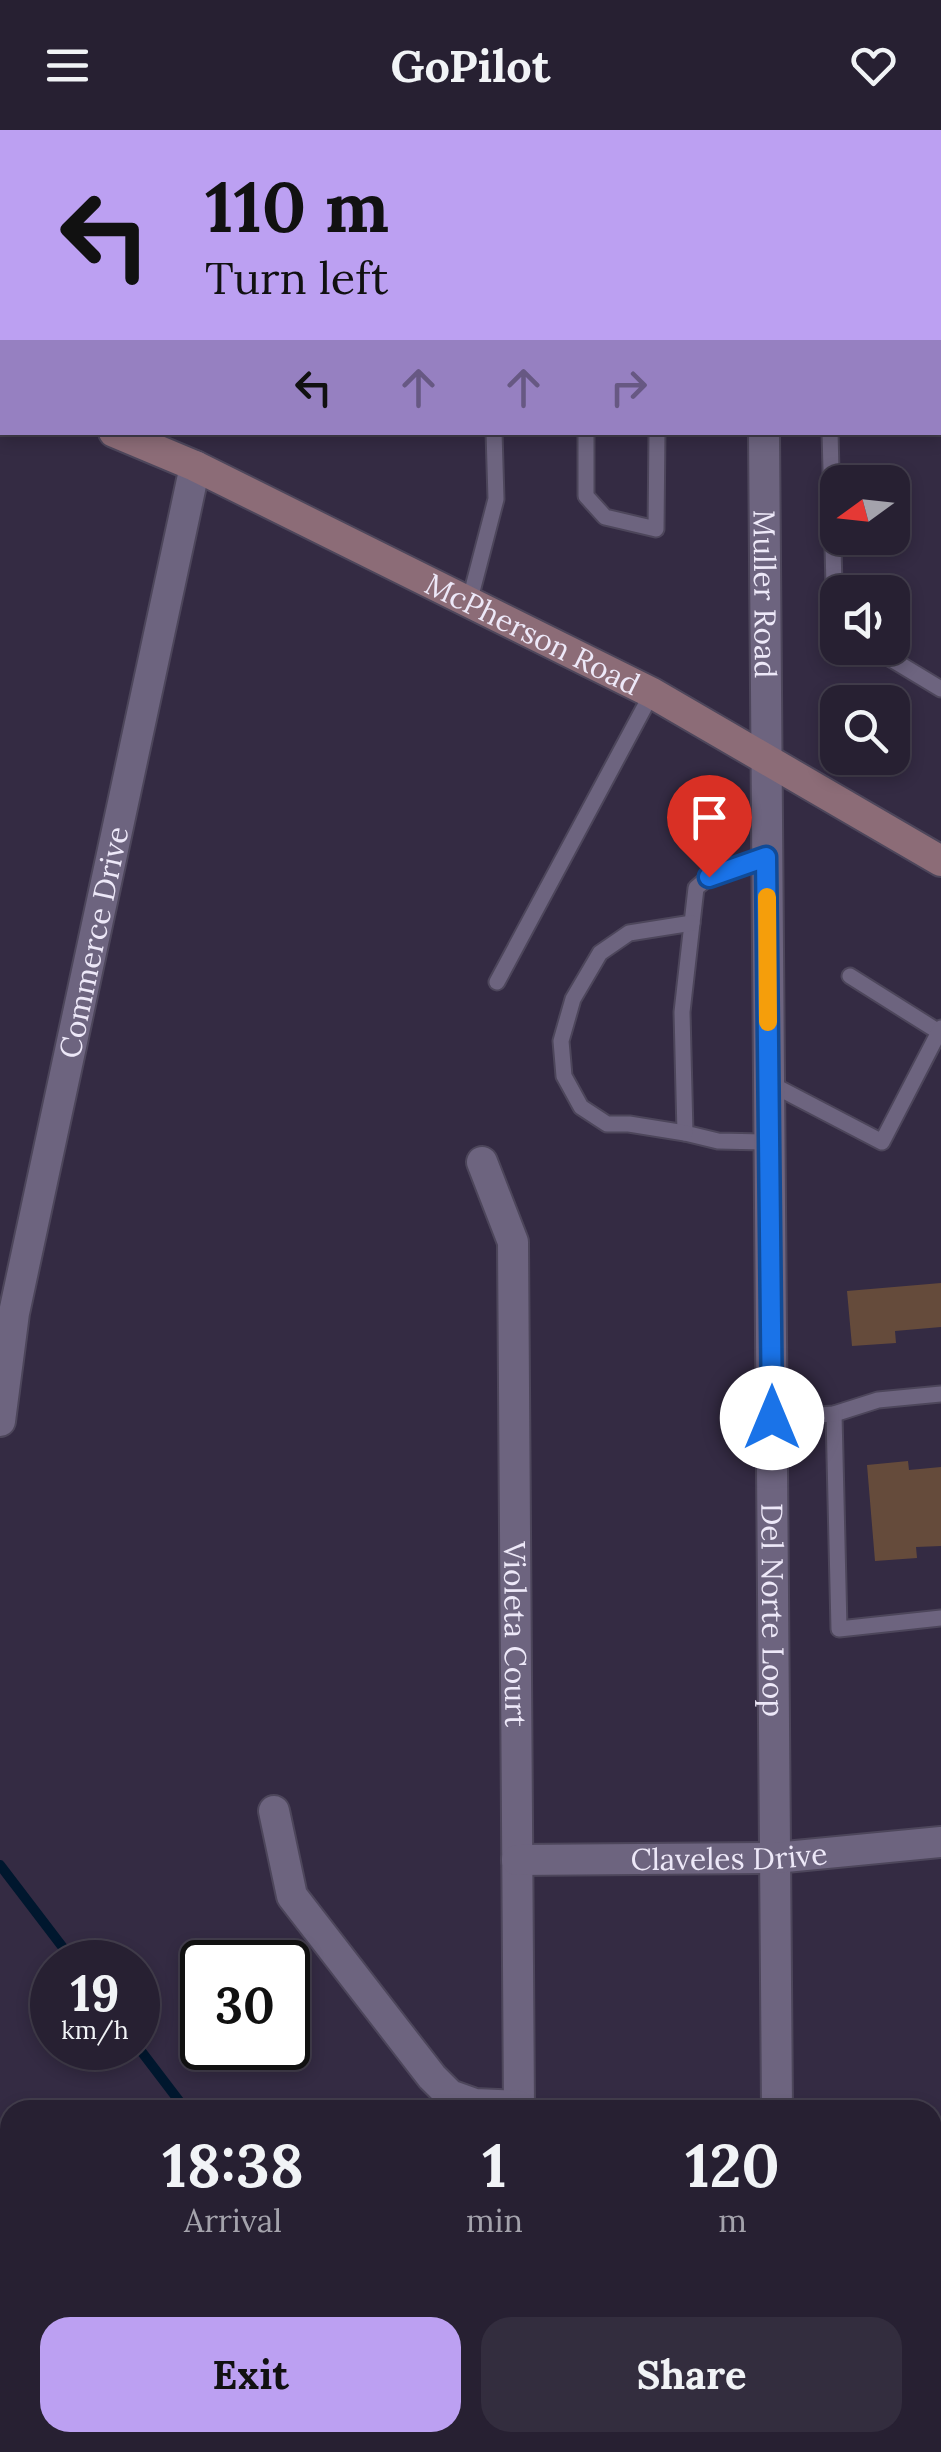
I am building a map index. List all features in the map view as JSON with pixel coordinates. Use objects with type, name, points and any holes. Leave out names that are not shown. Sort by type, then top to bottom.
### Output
[{"type":"main road","name":"McPherson Road","points":[[121,435],[195,466],[652,694],[941,861]]},
{"type":"street","name":"Muller Road","points":[[764,435],[766,759]]},
{"type":"street","name":"Commerce Drive","points":[[0,1421],[14,1314],[195,466]]},
{"type":"street","name":"Del Norte Loop","points":[[766,759],[777,2100]]},
{"type":"street","name":"Violeta Court","points":[[482,1162],[513,1242],[519,2100]]},
{"type":"street","points":[[274,1810],[292,1896],[432,2077],[450,2096],[462,2100]]},
{"type":"street","name":"Claveles Drive","points":[[518,1860],[775,1858],[941,1842]]},
{"type":"lane","points":[[468,602],[496,499],[494,435]]},
{"type":"lane","points":[[586,435],[586,496],[605,517],[656,529],[657,435]]},
{"type":"lane","points":[[830,435],[834,575]]},
{"type":"lane","points":[[901,665],[941,689]]},
{"type":"lane","points":[[497,982],[652,694]]},
{"type":"lane","points":[[685,1133],[682,1012],[696,888],[709,877],[766,857]]},
{"type":"lane","points":[[692,923],[629,933],[600,953],[573,999],[561,1041],[564,1076],[581,1107],[607,1124],[629,1124],[718,1141],[769,1142]]},
{"type":"lane","points":[[768,1083],[882,1142],[940,1030],[850,976]]},
{"type":"lane","points":[[772,1418],[834,1414],[878,1400],[941,1394]]},
{"type":"lane","points":[[834,1414],[839,1629],[941,1618]]},
{"type":"building","points":[[941,1283],[941,1327],[895,1331],[896,1343],[852,1346],[847,1291]]},
{"type":"building","points":[[908,1461],[909,1470],[941,1467],[941,1546],[916,1547],[917,1558],[875,1561],[867,1465]]},
{"type":"waterway","points":[[0,1865],[57,1940]]},
{"type":"waterway","points":[[156,2070],[178,2100]]},
{"type":"slow traffic","points":[[767,897],[768,1022]]},
{"type":"route","points":[[709,877],[766,857],[772,1418]]}]
